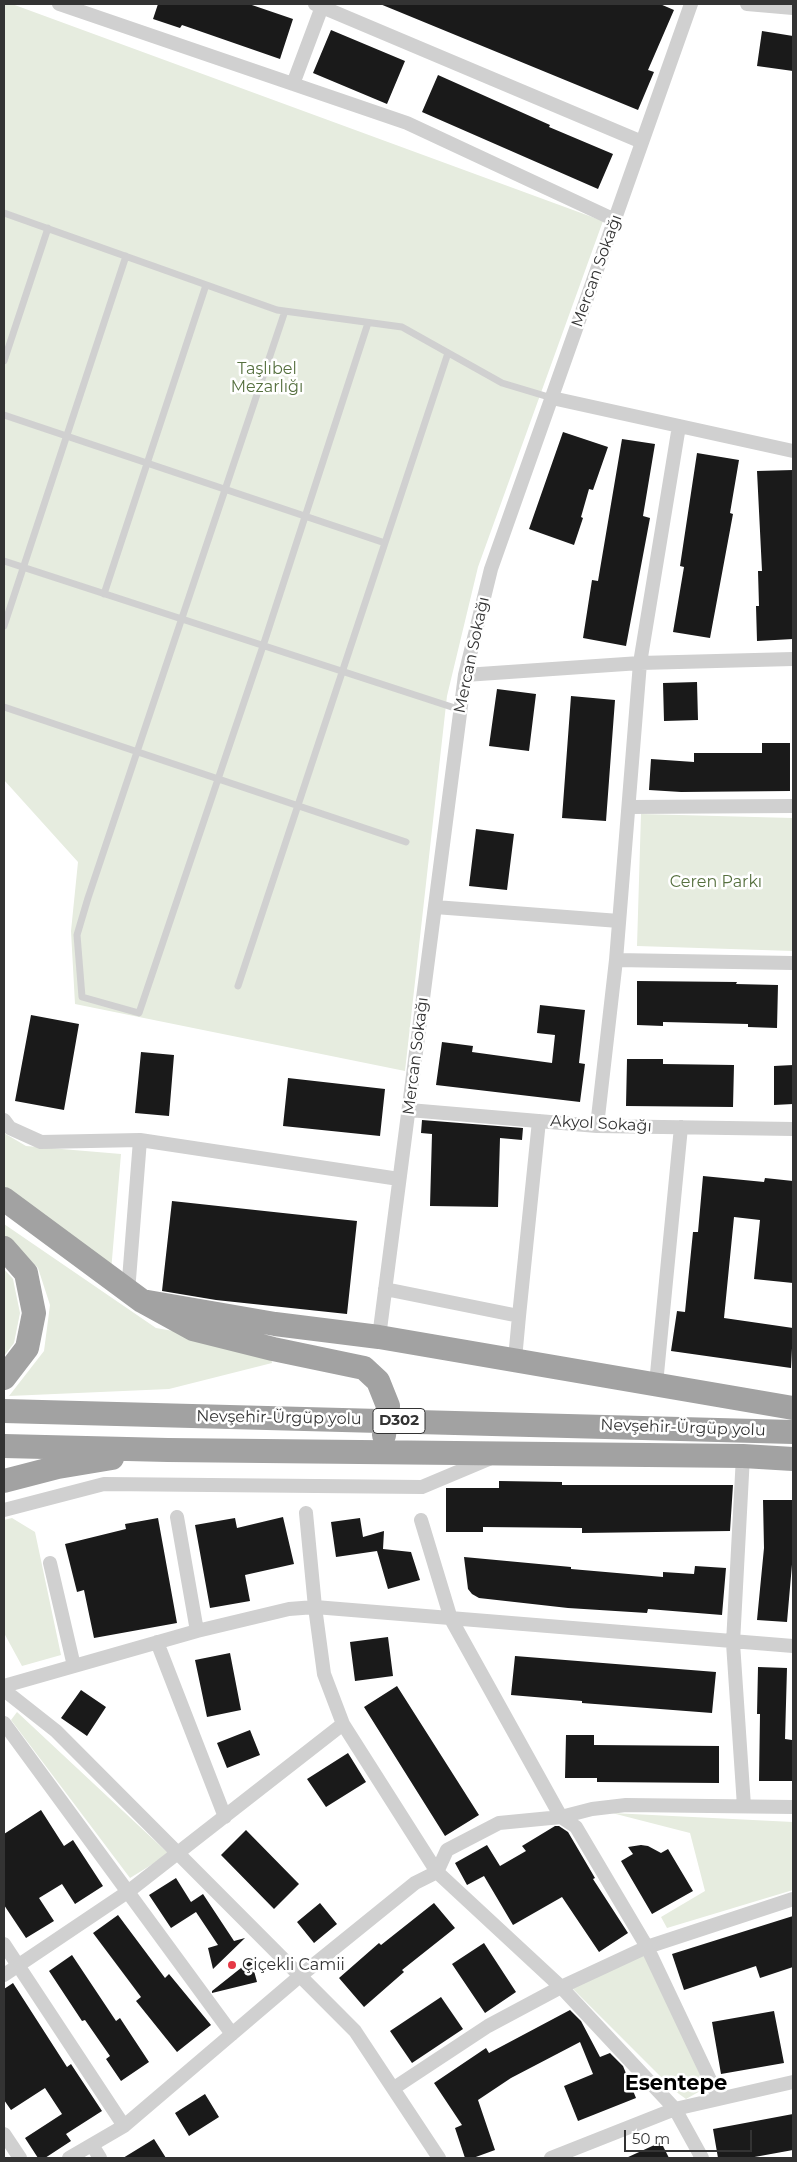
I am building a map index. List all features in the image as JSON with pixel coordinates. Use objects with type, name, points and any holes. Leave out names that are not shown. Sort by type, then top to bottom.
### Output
[{"type":"highway","points":[[4,1199],[135,1297],[193,1329],[273,1350],[364,1368],[378,1381],[388,1406],[376,1443]]},
{"type":"highway","points":[[4,1248],[26,1273],[34,1313],[27,1348],[4,1378]]},
{"type":"highway","points":[[135,1297],[275,1324],[379,1337],[793,1408]]},
{"type":"highway","name":"Nevşehir-Ürgüp yolu","points":[[4,1411],[793,1432]]},
{"type":"highway","name":"Nevşehir-Ürgüp yolu","points":[[4,1446],[168,1450],[376,1443],[504,1452],[743,1456],[793,1459]]},
{"type":"highway","points":[[4,1481],[58,1467],[168,1450]]},
{"type":"street","points":[[59,4],[407,123],[615,220]]},
{"type":"street","name":"Mercan Sokağı","points":[[379,1337],[465,675],[491,569],[691,4]]},
{"type":"street","points":[[747,4],[793,8]]},
{"type":"street","points":[[293,84],[320,5],[642,142]]},
{"type":"street","points":[[552,398],[793,451]]},
{"type":"street","points":[[597,1126],[616,960],[640,663],[679,426]]},
{"type":"street","points":[[465,675],[640,663],[793,659]]},
{"type":"street","points":[[629,807],[793,806]]},
{"type":"street","points":[[435,907],[619,922]]},
{"type":"street","points":[[616,960],[793,963]]},
{"type":"street","name":"Akyol Sokağı","points":[[409,1110],[597,1126],[793,1129]]},
{"type":"street","points":[[4,1120],[10,1128],[41,1142],[140,1140],[399,1179]]},
{"type":"street","points":[[515,1360],[539,1121]]},
{"type":"street","points":[[656,1384],[682,1127]]},
{"type":"street","points":[[135,1297],[140,1140]]},
{"type":"street","points":[[385,1289],[519,1316]]},
{"type":"street","points":[[4,1510],[104,1484],[422,1487],[504,1452]]},
{"type":"street","points":[[743,1456],[733,1642],[744,1806]]},
{"type":"street","points":[[306,1513],[315,1608],[324,1674],[344,1724],[437,1872],[561,1988],[675,2109],[702,2158]]},
{"type":"street","points":[[177,1517],[197,1631]]},
{"type":"street","points":[[421,1520],[451,1619],[561,1817],[576,1827],[647,1947],[719,2099]]},
{"type":"street","points":[[50,1563],[74,1666]]},
{"type":"street","points":[[4,1686],[197,1631],[289,1609],[315,1608],[793,1646]]},
{"type":"street","points":[[158,1642],[225,1817]]},
{"type":"street","points":[[4,1690],[56,1731],[355,2031],[439,2158]]},
{"type":"street","points":[[4,1723],[232,2034]]},
{"type":"street","points":[[4,1975],[129,1891],[344,1724]]},
{"type":"street","points":[[68,2158],[124,2126],[300,1976],[415,1883],[437,1872],[447,1850],[499,1824],[561,1817],[592,1809],[626,1805],[793,1807]]},
{"type":"street","points":[[394,2088],[488,2026],[561,1988],[647,1947],[793,1899]]},
{"type":"street","points":[[4,1944],[124,2126]]},
{"type":"street","points":[[551,2158],[675,2109],[793,2082]]},
{"type":"street","points":[[4,2134],[20,2158]]},
{"type":"street","points":[[92,2145],[100,2158]]},
{"type":"lane","points":[[4,213],[285,311],[402,327],[502,382],[552,398]]},
{"type":"lane","points":[[4,361],[48,228]]},
{"type":"lane","points":[[4,626],[126,256]]},
{"type":"lane","points":[[104,594],[206,285]]},
{"type":"lane","points":[[285,311],[77,935],[82,997],[139,1014],[263,646],[368,323]]},
{"type":"lane","points":[[238,986],[448,353]]},
{"type":"lane","points":[[4,415],[385,542]]},
{"type":"lane","points":[[4,561],[461,710]]},
{"type":"lane","points":[[4,707],[406,842]]},
{"type":"green space","name":"Taşlıbel Mezarlığı","points":[[4,4],[12,4],[603,221],[478,567],[447,696],[405,1071],[75,1004],[71,931],[78,862],[4,780]]},
{"type":"green space","name":"Ceren Parkı","points":[[641,814],[793,818],[793,951],[637,946]]},
{"type":"green space","points":[[4,1133],[26,1146],[121,1154],[111,1271],[4,1192]]},
{"type":"green space","points":[[4,1224],[156,1328],[270,1348],[272,1363],[169,1389],[9,1396],[44,1351],[50,1305],[38,1268],[16,1246],[4,1240]]},
{"type":"green space","points":[[4,1269],[13,1279],[20,1313],[14,1343],[4,1356]]},
{"type":"green space","points":[[12,1518],[35,1532],[61,1655],[22,1666],[4,1633],[4,1520]]},
{"type":"green space","points":[[17,1712],[169,1854],[130,1878],[11,1720]]},
{"type":"green space","points":[[612,1813],[793,1822],[793,1890],[667,1928],[661,1917],[705,1891],[690,1833]]},
{"type":"green space","points":[[645,1953],[702,2079],[702,2090],[686,2099],[675,2091],[571,1987]]},
{"type":"building","points":[[158,4],[249,4],[293,19],[280,59],[182,25],[180,28],[153,19]]},
{"type":"building","points":[[380,4],[660,4],[674,10],[648,70],[654,72],[638,110]]},
{"type":"building","points":[[331,30],[405,61],[387,104],[313,73]]},
{"type":"building","points":[[762,31],[793,36],[793,71],[757,66]]},
{"type":"building","points":[[438,75],[550,125],[549,127],[613,154],[598,189],[422,112]]},
{"type":"building","points":[[563,432],[608,447],[593,490],[589,489],[581,517],[583,518],[574,545],[529,529]]},
{"type":"building","points":[[622,439],[655,444],[643,516],[650,518],[626,646],[583,638],[592,580],[598,581]]},
{"type":"building","points":[[697,453],[739,460],[730,513],[733,514],[710,638],[673,632],[684,567],[680,566]]},
{"type":"building","points":[[793,470],[793,639],[757,641],[758,571],[762,571],[757,471]]},
{"type":"building","points":[[697,682],[698,720],[664,721],[663,683]]},
{"type":"building","points":[[497,689],[536,694],[529,751],[489,746]]},
{"type":"building","points":[[571,696],[615,700],[606,821],[562,818]]},
{"type":"building","points":[[762,743],[790,743],[790,791],[681,792],[649,790],[651,759],[694,762],[694,753],[762,753]]},
{"type":"building","points":[[476,829],[514,834],[507,890],[469,886]]},
{"type":"building","points":[[637,981],[737,982],[736,984],[778,985],[777,1028],[748,1027],[748,1024],[663,1022],[663,1026],[637,1025]]},
{"type":"building","points":[[540,1005],[585,1010],[579,1063],[585,1064],[580,1102],[436,1085],[442,1042],[473,1046],[472,1052],[552,1063],[555,1035],[537,1033]]},
{"type":"building","points":[[31,1015],[79,1024],[64,1110],[15,1101]]},
{"type":"building","points":[[141,1052],[174,1055],[169,1116],[135,1113]]},
{"type":"building","points":[[627,1059],[663,1059],[663,1064],[734,1065],[733,1107],[626,1106]]},
{"type":"building","points":[[793,1065],[793,1104],[774,1105],[774,1066]]},
{"type":"building","points":[[288,1078],[385,1089],[380,1136],[283,1126]]},
{"type":"building","points":[[422,1120],[523,1128],[522,1140],[500,1138],[498,1207],[430,1206],[432,1134],[421,1133]]},
{"type":"building","points":[[703,1176],[764,1182],[765,1178],[793,1181],[793,1283],[754,1279],[760,1220],[734,1217],[724,1318],[793,1328],[791,1368],[671,1351],[677,1311],[685,1312],[693,1232],[698,1232]]},
{"type":"building","points":[[172,1201],[357,1221],[347,1314],[216,1300],[162,1291]]},
{"type":"building","points":[[499,1481],[562,1482],[562,1485],[733,1485],[730,1531],[582,1533],[582,1528],[483,1527],[483,1532],[446,1532],[446,1488],[499,1488]]},
{"type":"building","points":[[763,1500],[793,1500],[793,1553],[787,1622],[757,1620],[764,1548]]},
{"type":"building","points":[[283,1517],[294,1564],[245,1575],[250,1601],[210,1608],[195,1525],[235,1518],[237,1528]]},
{"type":"building","points":[[158,1518],[177,1623],[94,1638],[84,1590],[77,1592],[65,1544],[126,1529],[125,1524]]},
{"type":"building","points":[[360,1518],[363,1537],[384,1531],[383,1549],[411,1552],[420,1580],[388,1589],[377,1551],[336,1557],[331,1522]]},
{"type":"building","points":[[464,1557],[663,1577],[663,1572],[694,1574],[695,1566],[726,1568],[722,1615],[648,1609],[647,1613],[568,1608],[479,1598],[468,1589]]},
{"type":"building","points":[[388,1637],[393,1676],[355,1681],[350,1642]]},
{"type":"building","points":[[230,1653],[241,1710],[207,1717],[195,1660]]},
{"type":"building","points":[[515,1656],[716,1672],[712,1713],[582,1703],[582,1701],[511,1695]]},
{"type":"building","points":[[758,1667],[787,1668],[785,1739],[792,1740],[792,1781],[759,1781],[760,1714],[757,1714]]},
{"type":"building","points":[[397,1686],[479,1815],[445,1836],[364,1707]]},
{"type":"building","points":[[81,1690],[106,1707],[87,1736],[61,1718]]},
{"type":"building","points":[[250,1730],[260,1755],[227,1768],[217,1743]]},
{"type":"building","points":[[566,1735],[594,1735],[594,1745],[719,1746],[719,1783],[597,1782],[597,1778],[565,1778]]},
{"type":"building","points":[[348,1753],[366,1782],[326,1807],[307,1779]]},
{"type":"building","points":[[41,1810],[64,1846],[73,1840],[103,1886],[75,1904],[62,1884],[39,1898],[54,1921],[26,1938],[4,1905],[4,1834]]},
{"type":"building","points":[[555,1826],[559,1826],[568,1832],[595,1878],[593,1879],[628,1933],[599,1952],[562,1897],[513,1925],[484,1876],[467,1885],[455,1863],[487,1845],[500,1866],[526,1851],[522,1846]]},
{"type":"building","points":[[246,1830],[299,1884],[274,1909],[221,1855]]},
{"type":"building","points":[[648,1846],[661,1853],[668,1849],[693,1891],[652,1914],[621,1861],[633,1854],[628,1847]]},
{"type":"building","points":[[176,1878],[191,1902],[203,1894],[234,1941],[245,1938],[213,1969],[208,1948],[218,1945],[196,1912],[171,1928],[149,1895]]},
{"type":"building","points":[[320,1903],[337,1924],[314,1943],[297,1922]]},
{"type":"building","points":[[434,1903],[455,1928],[402,1970],[404,1972],[364,2007],[339,1978],[379,1943],[381,1945]]},
{"type":"building","points":[[118,1915],[165,1978],[169,1974],[211,2025],[177,2052],[136,2001],[141,1997],[93,1933]]},
{"type":"building","points":[[793,1916],[793,1967],[760,1978],[756,1966],[684,1990],[672,1954]]},
{"type":"building","points":[[484,1943],[516,1992],[485,2013],[452,1964]]},
{"type":"building","points":[[72,1955],[116,2021],[120,2018],[149,2062],[121,2081],[106,2059],[110,2056],[85,2020],[82,2021],[49,1971]]},
{"type":"building","points":[[251,1960],[257,1982],[212,1993],[212,1991]]},
{"type":"building","points":[[13,1983],[67,2067],[71,2064],[102,2111],[66,2134],[71,2141],[45,2158],[38,2158],[25,2138],[62,2114],[45,2088],[11,2110],[4,2100],[4,1989]]},
{"type":"building","points":[[441,1997],[463,2029],[412,2063],[390,2031]]},
{"type":"building","points":[[570,2010],[581,2021],[600,2057],[610,2053],[623,2066],[636,2098],[578,2121],[564,2086],[593,2074],[580,2042],[511,2078],[478,2100],[495,2150],[473,2158],[465,2158],[455,2128],[462,2125],[434,2083],[486,2048],[489,2053]]},
{"type":"building","points":[[774,2011],[784,2063],[721,2074],[712,2022]]},
{"type":"building","points":[[205,2094],[219,2117],[189,2136],[175,2113]]},
{"type":"building","points":[[793,2114],[793,2150],[749,2158],[718,2158],[713,2129]]},
{"type":"building","points":[[154,2139],[166,2158],[123,2158]]},
{"type":"building","points":[[661,2142],[669,2158],[626,2158]]},
{"type":"place","name":"Çiçekli Camii","points":[[232,1965]]},
{"type":"district","name":"Esentepe","points":[[676,2084]]}]
